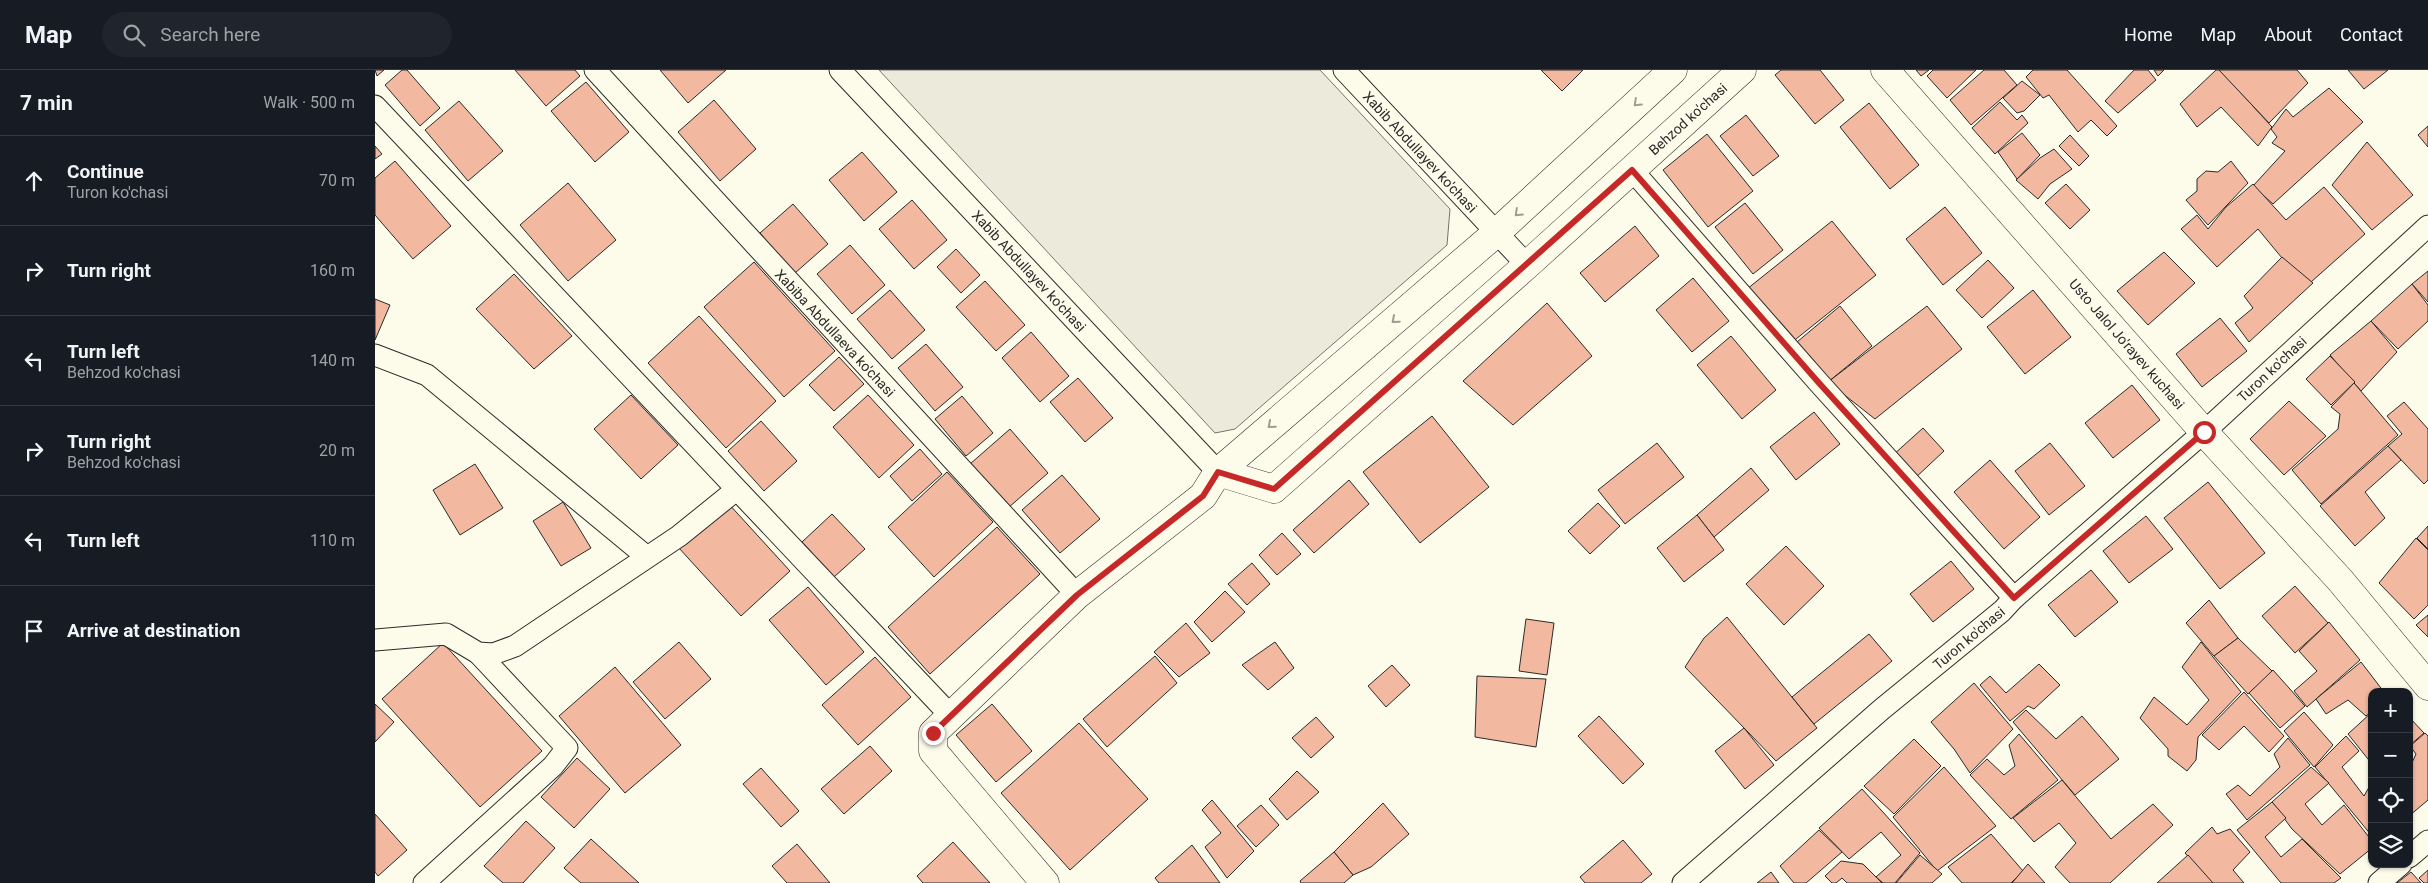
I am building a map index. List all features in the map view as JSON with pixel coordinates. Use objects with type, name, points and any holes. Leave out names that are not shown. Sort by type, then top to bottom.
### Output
[{"type":"street","name":"Xabiba Abdullaeva ko'chasi","points":[[595,70],[1077,595]]},
{"type":"street","name":"Xabib Abdullayev ko'chasi","points":[[840,70],[1218,472]]},
{"type":"street","name":"Xabib Abdullayev ko'chasi","points":[[1344,70],[1495,234],[1527,265]]},
{"type":"street","points":[[1045,883],[933,751],[933,733],[1077,595],[1203,496],[1218,472],[1495,234],[1673,70]]},
{"type":"street","name":"Behzod ko'chasi","points":[[1218,472],[1274,489],[1527,265],[1742,70]]},
{"type":"street","name":"Usto Jalol Jo'rayev kuchasi","points":[[1885,70],[2204,432],[2340,580],[2428,686]]},
{"type":"street","points":[[375,106],[951,716]]},
{"type":"street","points":[[1632,170],[1819,383],[2014,598]]},
{"type":"street","name":"Turon ko'chasi","points":[[1683,883],[1882,709],[2002,612],[2014,598],[2204,432],[2428,226]]},
{"type":"street","points":[[375,356],[427,375],[647,557]]},
{"type":"street","points":[[478,653],[493,654],[515,646],[679,536],[736,490]]},
{"type":"street","points":[[375,640],[446,634],[478,653],[567,748],[553,766],[425,883]]},
{"type":"street","points":[[2413,854],[2428,841]]},
{"type":"street","points":[[2379,883],[2396,868]]},
{"type":"shaded area","points":[[879,70],[1320,70],[1450,209],[1447,245],[1235,429],[1215,433]]},
{"type":"building","points":[[375,70],[384,70],[377,76]]},
{"type":"building","points":[[402,70],[407,70],[440,108],[420,126],[385,85]]},
{"type":"building","points":[[515,70],[575,70],[580,76],[546,106]]},
{"type":"building","points":[[660,70],[726,70],[688,103]]},
{"type":"building","points":[[1541,70],[1583,70],[1562,91]]},
{"type":"building","points":[[1781,70],[1820,70],[1844,100],[1815,124],[1775,75]]},
{"type":"building","points":[[1916,70],[1929,70],[1921,76]]},
{"type":"building","points":[[1933,70],[1976,70],[1947,98],[1927,76]]},
{"type":"building","points":[[1984,70],[2004,70],[2017,85],[1971,125],[1950,100]]},
{"type":"building","points":[[2033,70],[2067,70],[2117,126],[2107,136],[2091,120],[2078,132],[2049,95],[2043,98],[2026,77]]},
{"type":"building","points":[[2134,70],[2148,70],[2156,80],[2118,113],[2105,101]]},
{"type":"building","points":[[2154,70],[2164,70],[2158,76]]},
{"type":"building","points":[[2216,70],[2220,70],[2272,127],[2258,146],[2221,107],[2197,127],[2180,104]]},
{"type":"building","points":[[2219,70],[2297,70],[2308,83],[2269,123]]},
{"type":"building","points":[[2348,70],[2388,70],[2364,89]]},
{"type":"building","points":[[2022,81],[2040,95],[2024,111],[2017,113],[2003,98]]},
{"type":"building","points":[[586,82],[629,132],[595,162],[551,111]]},
{"type":"building","points":[[2329,88],[2363,122],[2273,204],[2253,186],[2285,151],[2272,143],[2277,137],[2271,129],[2286,109],[2293,117]]},
{"type":"building","points":[[714,100],[756,149],[720,181],[678,132]]},
{"type":"building","points":[[459,101],[503,151],[468,181],[425,130]]},
{"type":"building","points":[[2000,102],[2017,120],[2022,115],[2028,123],[1995,154],[1972,128]]},
{"type":"building","points":[[1869,103],[1919,165],[1890,189],[1840,127]]},
{"type":"building","points":[[1746,115],[1779,156],[1753,176],[1720,136]]},
{"type":"building","points":[[2428,126],[2428,147],[2418,135]]},
{"type":"building","points":[[2022,133],[2040,155],[2017,179],[1998,152]]},
{"type":"building","points":[[1707,134],[1753,191],[1708,227],[1663,170]]},
{"type":"building","points":[[2070,135],[2089,156],[2079,166],[2059,146]]},
{"type":"building","points":[[2367,142],[2413,195],[2372,230],[2332,185]]},
{"type":"building","points":[[375,146],[382,154],[375,159]]},
{"type":"building","points":[[2054,149],[2072,169],[2050,184],[2038,199],[2016,180],[2040,158]]},
{"type":"building","points":[[862,152],[897,192],[864,221],[829,180]]},
{"type":"building","points":[[395,161],[451,226],[413,259],[375,215],[375,178]]},
{"type":"building","points":[[2231,161],[2248,183],[2208,225],[2186,200],[2197,191],[2197,179],[2206,171],[2218,172]]},
{"type":"building","points":[[568,183],[616,240],[568,281],[520,225]]},
{"type":"building","points":[[2066,184],[2090,210],[2070,229],[2045,203]]},
{"type":"building","points":[[2253,184],[2286,220],[2324,187],[2365,234],[2311,282],[2282,258],[2258,229],[2217,267],[2181,229],[2197,215],[2208,229],[2226,207]]},
{"type":"building","points":[[912,200],[947,240],[914,269],[879,229]]},
{"type":"building","points":[[1745,203],[1783,250],[1753,274],[1715,227]]},
{"type":"building","points":[[793,204],[828,244],[795,273],[760,233]]},
{"type":"building","points":[[1945,207],[1982,253],[1943,285],[1906,239]]},
{"type":"building","points":[[1832,221],[1876,275],[1791,343],[1747,289]]},
{"type":"building","points":[[1635,226],[1659,256],[1605,302],[1580,273]]},
{"type":"building","points":[[850,245],[885,285],[852,314],[817,274]]},
{"type":"building","points":[[956,249],[980,275],[961,293],[937,267]]},
{"type":"building","points":[[2164,252],[2195,283],[2148,325],[2117,291]]},
{"type":"building","points":[[2282,257],[2313,283],[2249,342],[2235,323],[2253,308],[2244,296]]},
{"type":"building","points":[[1988,260],[2014,288],[1982,318],[1956,290]]},
{"type":"building","points":[[754,262],[835,351],[784,397],[704,307]]},
{"type":"building","points":[[2428,271],[2428,302],[2412,284]]},
{"type":"building","points":[[514,274],[572,336],[534,369],[476,309]]},
{"type":"building","points":[[1693,278],[1729,321],[1692,352],[1656,310]]},
{"type":"building","points":[[985,281],[1025,325],[996,351],[956,307]]},
{"type":"building","points":[[2412,284],[2428,305],[2428,321],[2398,349],[2371,321]]},
{"type":"building","points":[[890,290],[925,330],[892,359],[857,319]]},
{"type":"building","points":[[2033,290],[2071,337],[2025,374],[1987,327]]},
{"type":"building","points":[[375,299],[390,305],[375,340]]},
{"type":"building","points":[[1547,303],[1592,356],[1513,425],[1463,381]]},
{"type":"building","points":[[1840,306],[1872,346],[1828,382],[1797,342]]},
{"type":"building","points":[[1927,306],[1962,349],[1875,419],[1828,382]]},
{"type":"building","points":[[699,316],[776,401],[726,448],[648,363]]},
{"type":"building","points":[[2220,318],[2247,351],[2202,387],[2176,354]]},
{"type":"building","points":[[2371,321],[2397,352],[2361,391],[2330,355]]},
{"type":"building","points":[[1031,332],[1069,376],[1040,402],[1002,358]]},
{"type":"building","points":[[1731,336],[1776,390],[1742,419],[1697,365]]},
{"type":"building","points":[[926,344],[963,387],[935,411],[898,368]]},
{"type":"building","points":[[2330,356],[2355,382],[2331,405],[2306,379]]},
{"type":"building","points":[[839,357],[864,384],[834,411],[809,385]]},
{"type":"building","points":[[1078,378],[1113,418],[1085,442],[1050,402]]},
{"type":"building","points":[[2354,383],[2398,435],[2321,504],[2292,470],[2338,429],[2340,414],[2331,407]]},
{"type":"building","points":[[2132,385],[2160,420],[2113,458],[2085,423]]},
{"type":"building","points":[[631,395],[678,445],[641,479],[594,429]]},
{"type":"building","points":[[868,395],[914,445],[879,478],[833,427]]},
{"type":"building","points":[[962,396],[993,433],[966,456],[935,419]]},
{"type":"building","points":[[2289,401],[2326,436],[2284,475],[2250,439]]},
{"type":"building","points":[[2404,402],[2428,429],[2428,480],[2424,484],[2388,446],[2402,434],[2387,416]]},
{"type":"building","points":[[1814,412],[1840,444],[1796,480],[1770,447]]},
{"type":"building","points":[[1432,416],[1489,487],[1420,543],[1363,472]]},
{"type":"building","points":[[761,421],[797,461],[764,491],[728,451]]},
{"type":"building","points":[[1923,428],[1944,451],[1913,480],[1892,456]]},
{"type":"building","points":[[1010,429],[1048,473],[1008,508],[970,464]]},
{"type":"building","points":[[1657,443],[1684,477],[1625,524],[1598,490]]},
{"type":"building","points":[[2050,443],[2085,486],[2049,515],[2015,471]]},
{"type":"building","points":[[2388,446],[2401,460],[2365,492],[2385,518],[2355,546],[2320,506]]},
{"type":"building","points":[[920,449],[942,474],[912,501],[890,476]]},
{"type":"building","points":[[1990,460],[2040,517],[2004,549],[1954,492]]},
{"type":"building","points":[[475,464],[503,508],[460,535],[433,490]]},
{"type":"building","points":[[1751,468],[1769,490],[1714,537],[1697,515]]},
{"type":"building","points":[[947,472],[993,522],[934,577],[888,527]]},
{"type":"building","points":[[1062,475],[1100,519],[1060,553],[1022,510]]},
{"type":"building","points":[[1349,480],[1369,504],[1314,553],[1293,530]]},
{"type":"building","points":[[2208,482],[2265,553],[2220,589],[2164,518]]},
{"type":"building","points":[[563,502],[591,548],[561,566],[533,521]]},
{"type":"building","points":[[727,502],[790,571],[741,616],[678,547]]},
{"type":"building","points":[[1598,503],[1620,526],[1590,554],[1568,531]]},
{"type":"building","points":[[832,514],[865,549],[834,577],[802,542]]},
{"type":"building","points":[[1697,515],[1724,550],[1684,582],[1657,548]]},
{"type":"building","points":[[2146,516],[2173,549],[2129,583],[2103,551]]},
{"type":"building","points":[[2428,526],[2428,549],[2417,538]]},
{"type":"building","points":[[997,527],[1040,574],[930,674],[888,627]]},
{"type":"building","points":[[1282,533],[1301,554],[1277,575],[1259,555]]},
{"type":"building","points":[[2416,538],[2428,550],[2428,605],[2414,619],[2379,583]]},
{"type":"building","points":[[1786,546],[1824,586],[1784,625],[1746,584]]},
{"type":"building","points":[[1951,561],[1974,589],[1933,622],[1910,594]]},
{"type":"building","points":[[1252,563],[1270,584],[1247,605],[1228,584]]},
{"type":"building","points":[[2091,570],[2118,602],[2075,637],[2048,605]]},
{"type":"building","points":[[2295,586],[2328,623],[2295,653],[2262,616]]},
{"type":"building","points":[[808,587],[864,652],[826,685],[769,620]]},
{"type":"building","points":[[1225,591],[1245,612],[1212,642],[1194,622]]},
{"type":"building","points":[[2209,600],[2238,638],[2214,656],[2186,623]]},
{"type":"building","points":[[2428,615],[2428,637],[2416,625]]},
{"type":"building","points":[[1727,617],[1817,728],[1776,761],[1685,667],[1704,638]]},
{"type":"building","points":[[1526,619],[1554,623],[1547,675],[1519,671]]},
{"type":"building","points":[[2329,622],[2360,660],[2307,707],[2294,691],[2317,671],[2299,651]]},
{"type":"building","points":[[1186,623],[1210,653],[1179,677],[1154,652]]},
{"type":"building","points":[[1869,634],[1892,661],[1814,724],[1792,697]]},
{"type":"building","points":[[2238,638],[2273,672],[2248,694],[2214,656]]},
{"type":"building","points":[[679,642],[711,679],[665,719],[633,682]]},
{"type":"building","points":[[1275,642],[1294,668],[1268,690],[1242,665]]},
{"type":"building","points":[[2201,642],[2241,692],[2198,737],[2196,760],[2187,771],[2168,756],[2168,749],[2140,718],[2154,697],[2187,725],[2209,700],[2182,667]]},
{"type":"building","points":[[443,643],[542,751],[480,807],[382,699]]},
{"type":"building","points":[[1155,656],[1177,683],[1107,747],[1083,719]]},
{"type":"building","points":[[875,657],[911,697],[858,745],[822,705]]},
{"type":"building","points":[[2361,662],[2381,688],[2368,688],[2368,714],[2366,716],[2348,700],[2326,714],[2316,699]]},
{"type":"building","points":[[2039,664],[2060,685],[2034,709],[2028,706],[2010,721],[1980,685],[1990,676],[2006,693]]},
{"type":"building","points":[[1392,665],[1410,685],[1386,707],[1368,686]]},
{"type":"building","points":[[615,667],[681,745],[625,793],[559,716]]},
{"type":"building","points":[[2273,670],[2305,706],[2280,728],[2249,693]]},
{"type":"building","points":[[1477,676],[1546,679],[1536,747],[1475,737]]},
{"type":"building","points":[[1974,683],[2013,729],[1970,773],[1954,749],[1931,722]]},
{"type":"building","points":[[2244,692],[2284,736],[2269,752],[2244,726],[2219,750],[2202,735]]},
{"type":"building","points":[[375,704],[394,722],[375,742]]},
{"type":"building","points":[[992,704],[1032,751],[996,782],[956,735]]},
{"type":"building","points":[[2026,710],[2056,739],[2082,716],[2119,759],[2075,795],[2013,722]]},
{"type":"building","points":[[2304,712],[2333,745],[2314,767],[2284,731]]},
{"type":"building","points":[[1599,716],[1644,764],[1623,784],[1578,736]]},
{"type":"building","points":[[2368,716],[2368,759],[2348,734]]},
{"type":"building","points":[[1316,717],[1334,737],[1311,758],[1292,738]]},
{"type":"building","points":[[2413,721],[2424,733],[2413,743]]},
{"type":"building","points":[[1079,723],[1148,799],[1070,870],[1001,793]]},
{"type":"building","points":[[1744,728],[1774,765],[1745,789],[1715,751]]},
{"type":"building","points":[[2425,733],[2428,736],[2428,800],[2413,813],[2413,760],[2416,754],[2413,750],[2413,743]]},
{"type":"building","points":[[2019,734],[2058,780],[2011,819],[1970,775],[1987,759],[2004,775],[2015,766],[2009,745]]},
{"type":"building","points":[[2346,736],[2359,751],[2342,767],[2364,796],[2368,789],[2368,831],[2315,767]]},
{"type":"building","points":[[2288,738],[2310,765],[2247,820],[2226,794],[2238,785],[2250,796],[2280,767],[2274,754]]},
{"type":"building","points":[[1914,739],[1941,766],[1894,814],[1864,786]]},
{"type":"building","points":[[870,746],[892,771],[844,814],[821,789]]},
{"type":"building","points":[[577,758],[610,789],[574,828],[541,797]]},
{"type":"building","points":[[1944,767],[1996,826],[1937,871],[1893,817]]},
{"type":"building","points":[[2311,767],[2329,783],[2305,804],[2322,825],[2344,805],[2368,836],[2368,851],[2340,874],[2292,829],[2272,802]]},
{"type":"building","points":[[761,768],[799,811],[781,827],[743,784]]},
{"type":"building","points":[[1297,771],[1319,792],[1287,820],[1269,799]]},
{"type":"building","points":[[2062,780],[2111,839],[2153,804],[2173,825],[2110,883],[2070,883],[2055,867],[2076,843],[2059,823],[2034,842],[2013,818]]},
{"type":"building","points":[[1862,789],[1920,853],[1895,883],[1883,883],[1876,877],[1901,855],[1881,832],[1849,859],[1819,828]]},
{"type":"building","points":[[1212,800],[1254,851],[1227,878],[1205,847],[1221,833],[1202,810]]},
{"type":"building","points":[[2272,802],[2286,818],[2265,837],[2281,857],[2302,839],[2341,878],[2334,883],[2281,883],[2237,830]]},
{"type":"building","points":[[1383,803],[1409,834],[1371,867],[1353,875],[1334,852]]},
{"type":"building","points":[[1261,805],[1279,825],[1256,847],[1237,826]]},
{"type":"building","points":[[375,814],[407,850],[378,876],[375,872]]},
{"type":"building","points":[[526,821],[555,848],[523,883],[503,883],[484,866]]},
{"type":"building","points":[[2212,827],[2217,834],[2230,829],[2250,852],[2233,870],[2244,883],[2212,883],[2185,853]]},
{"type":"building","points":[[1819,830],[1842,852],[1806,883],[1794,883],[1780,866]]},
{"type":"building","points":[[1991,834],[2023,871],[2011,883],[1962,883],[1948,867]]},
{"type":"building","points":[[591,839],[639,883],[581,883],[564,868]]},
{"type":"building","points":[[1623,840],[1652,874],[1641,883],[1585,883],[1580,877]]},
{"type":"building","points":[[953,842],[990,883],[923,883],[917,876]]},
{"type":"building","points":[[797,844],[830,883],[787,883],[772,866]]},
{"type":"building","points":[[1192,845],[1220,883],[1159,883],[1155,878]]},
{"type":"building","points":[[1334,852],[1353,875],[1344,883],[1301,883],[1300,881]]},
{"type":"building","points":[[1920,855],[1942,874],[1932,883],[1896,883]]},
{"type":"building","points":[[2188,855],[2213,883],[2157,883]]},
{"type":"building","points":[[1841,861],[1863,864],[1882,883],[1847,883],[1842,878],[1836,883],[1832,883],[1825,876]]},
{"type":"building","points":[[2028,864],[2045,883],[2012,883]]},
{"type":"building","points":[[2428,870],[2428,883],[2424,883],[2419,878]]},
{"type":"building","points":[[1771,872],[1779,883],[1757,883]]},
{"type":"building","points":[[2411,872],[2421,883],[2397,883]]},
{"type":"route","points":[[933,733],[1077,595],[1203,496],[1218,472],[1274,489],[1632,170],[1819,383],[2014,598],[2204,432]]}]
